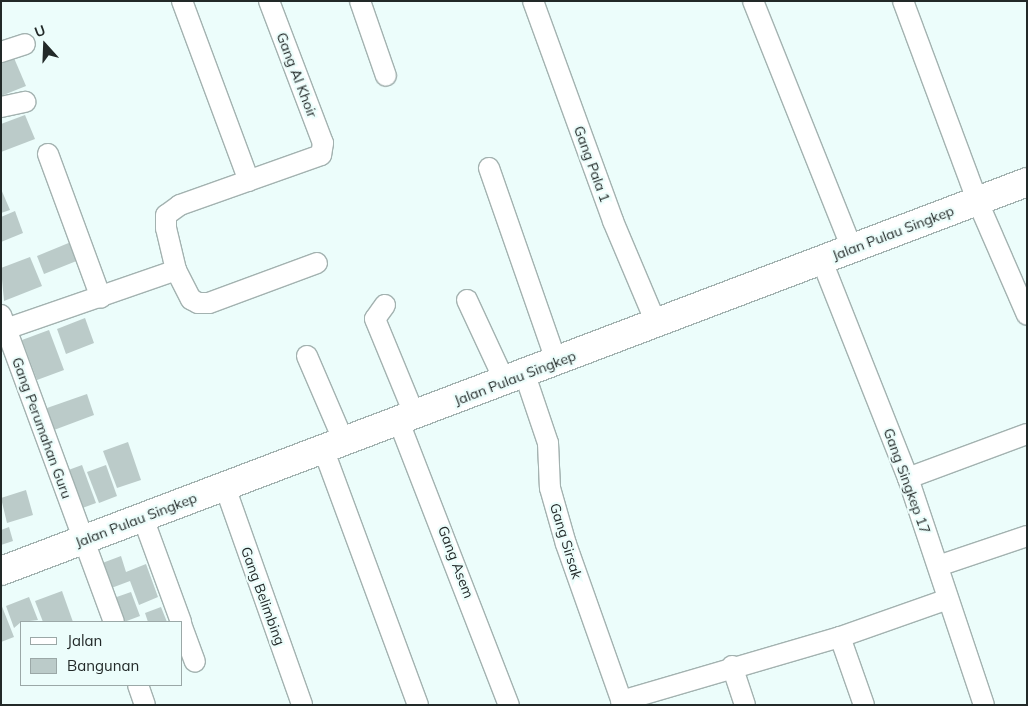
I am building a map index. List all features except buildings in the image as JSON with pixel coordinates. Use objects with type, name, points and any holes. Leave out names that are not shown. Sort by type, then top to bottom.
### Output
[{"type":"street","points":[[182,1],[249,180],[180,205],[166,215],[176,270],[191,299],[209,303],[317,263]]},
{"type":"street","name":"Gang Al Khoir","points":[[249,180],[307,162],[321,155],[323,150],[268,1]]},
{"type":"street","points":[[360,1],[386,76]]},
{"type":"street","name":"Gang Pala 1","points":[[533,1],[613,221],[657,324]]},
{"type":"street","points":[[753,1],[852,249]]},
{"type":"street","points":[[902,1],[977,200],[1027,316]]},
{"type":"street","points":[[1,52],[24,44]]},
{"type":"street","points":[[1,107],[25,102]]},
{"type":"street","points":[[48,154],[101,298]]},
{"type":"street","points":[[489,168],[557,363]]},
{"type":"street","name":"Jalan Pulau Singkep","points":[[1,571],[557,363],[1027,182]]},
{"type":"street","name":"Gang Singkep 17","points":[[822,261],[908,478],[984,705]]},
{"type":"street","points":[[4,322],[101,298],[176,270]]},
{"type":"street","name":"Gang Sirsak","points":[[467,300],[515,378],[548,443],[550,488],[566,544],[622,703]]},
{"type":"street","name":"Gang Asem","points":[[385,305],[375,319],[407,419],[509,705]]},
{"type":"street","name":"Gang Perumahan Guru","points":[[4,322],[114,621]]},
{"type":"street","points":[[307,356],[334,447],[418,705]]},
{"type":"street","points":[[908,478],[1027,434]]},
{"type":"street","name":"Gang Belimbing","points":[[225,487],[302,705]]},
{"type":"street","points":[[143,518],[180,621]]},
{"type":"street","points":[[938,566],[1027,536]]},
{"type":"street","points":[[622,703],[732,666],[840,637],[948,600]]},
{"type":"street","points":[[182,626],[195,662]]},
{"type":"street","points":[[840,637],[864,705]]},
{"type":"street","points":[[732,666],[745,705]]},
{"type":"street","points":[[138,686],[145,705]]}]
